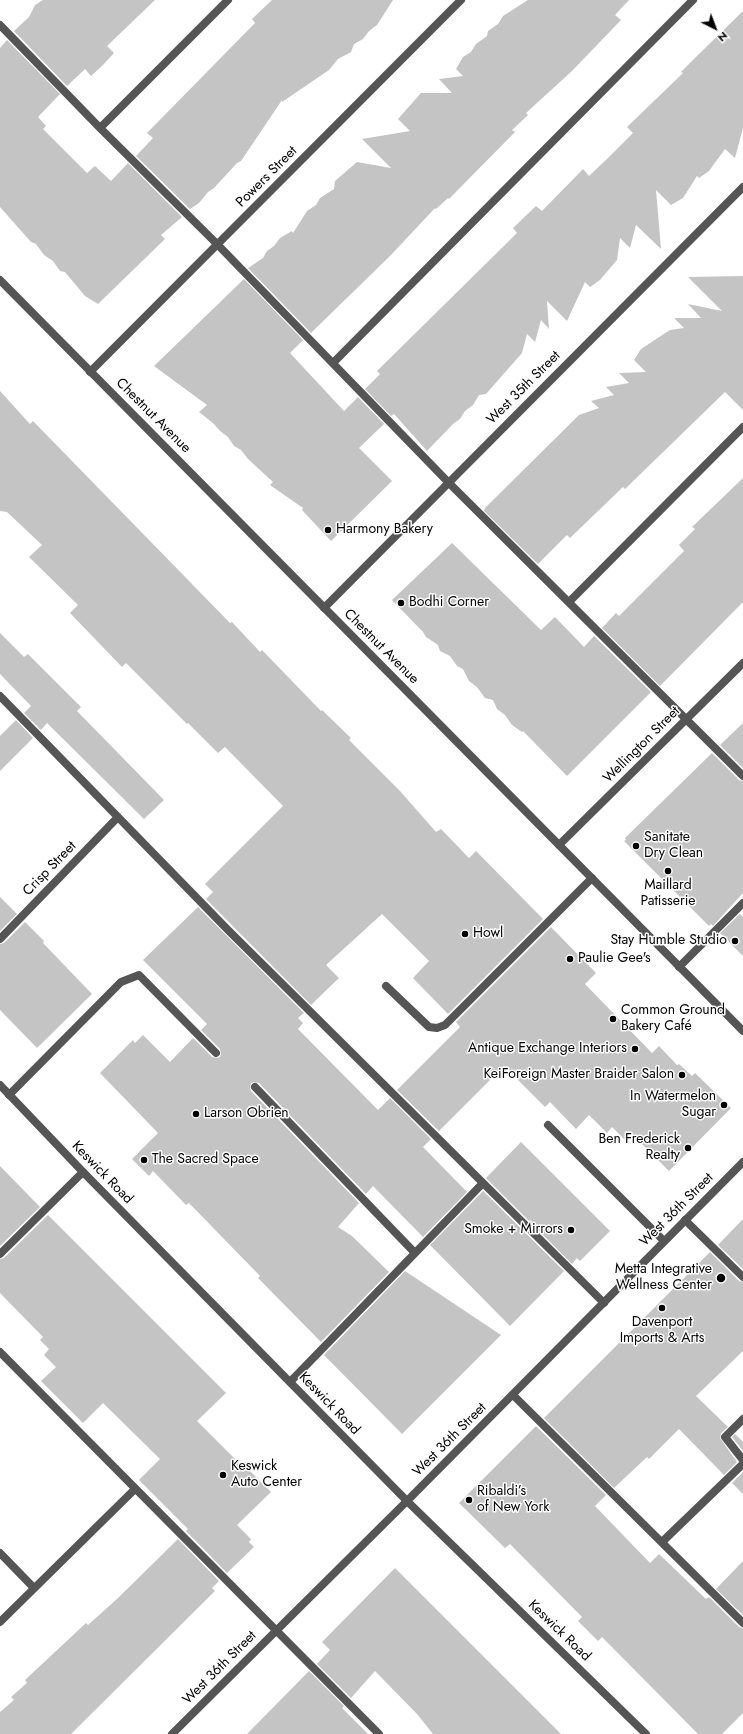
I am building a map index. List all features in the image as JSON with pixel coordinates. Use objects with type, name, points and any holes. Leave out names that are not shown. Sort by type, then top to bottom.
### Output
[{"type":"street","points":[[100,128],[228,0]]},
{"type":"street","name":"Powers Street","points":[[90,372],[461,0]]},
{"type":"street","points":[[333,363],[693,0]]},
{"type":"street","points":[[0,25],[100,128],[217,244],[449,482],[743,776]]},
{"type":"street","name":"West 35th Street","points":[[324,608],[743,187]]},
{"type":"street","name":"Chestnut Avenue","points":[[0,280],[743,1031]]},
{"type":"street","points":[[569,602],[743,427]]},
{"type":"street","name":"Wellington Street","points":[[559,845],[743,663]]},
{"type":"street","points":[[0,696],[229,931],[604,1303]]},
{"type":"street","name":"Crisp Street","points":[[0,938],[118,817]]},
{"type":"street","points":[[386,986],[429,1027],[437,1028],[445,1026],[592,878]]},
{"type":"street","points":[[679,967],[743,902]]},
{"type":"street","points":[[9,1095],[121,982],[139,975],[216,1054]]},
{"type":"street","name":"Keswick Road","points":[[0,1085],[83,1172],[406,1501],[646,1734]]},
{"type":"street","points":[[255,1087],[415,1253]]},
{"type":"street","points":[[548,1125],[664,1241]]},
{"type":"street","name":"West 36th Street","points":[[172,1734],[513,1395],[743,1162]]},
{"type":"street","points":[[0,1254],[83,1172]]},
{"type":"street","points":[[290,1382],[483,1183]]},
{"type":"street","points":[[685,1220],[743,1276]]},
{"type":"street","points":[[0,1352],[276,1632],[379,1734]]},
{"type":"street","points":[[513,1395],[743,1623]]},
{"type":"street","points":[[743,1419],[725,1437],[743,1460]]},
{"type":"street","points":[[662,1542],[743,1464]]},
{"type":"street","points":[[0,1622],[136,1489]]},
{"type":"street","points":[[0,1553],[34,1588]]},
{"type":"building","points":[[43,0],[155,0],[107,46],[114,53],[103,65],[91,76],[85,69],[67,86],[14,31],[29,17],[35,5]]},
{"type":"building","points":[[272,0],[393,0],[377,25],[369,31],[363,39],[354,44],[351,52],[338,59],[329,70],[282,102],[282,100],[241,161],[237,163],[214,188],[208,192],[199,203],[190,209],[136,156],[153,138],[147,133],[255,23],[252,19]]},
{"type":"building","points":[[528,0],[629,0],[615,15],[621,20],[572,71],[526,113],[528,115],[512,130],[515,132],[449,199],[448,198],[436,209],[435,208],[391,255],[311,333],[248,268],[263,258],[267,251],[274,246],[280,238],[292,231],[293,233],[307,211],[316,205],[320,198],[334,189],[335,181],[357,162],[391,168],[362,139],[410,131],[398,119],[421,93],[452,93],[439,79],[463,76],[456,69],[463,57],[471,52],[476,44],[487,36],[488,31],[498,24],[503,16]]},
{"type":"building","points":[[743,11],[743,128],[735,158],[725,149],[709,171],[699,178],[697,176],[683,198],[671,205],[656,190],[661,249],[636,225],[630,248],[620,238],[617,260],[600,280],[590,287],[585,282],[567,321],[547,301],[549,329],[541,320],[535,342],[527,334],[522,353],[486,394],[479,395],[473,405],[465,411],[460,419],[453,424],[427,451],[394,414],[391,416],[365,389],[380,374],[377,371],[517,233],[513,228],[536,206],[542,211],[583,169],[589,176],[608,158],[633,133],[627,127],[683,73],[681,72]]},
{"type":"building","points":[[7,40],[60,94],[38,117],[46,126],[43,129],[87,173],[95,166],[111,181],[128,163],[182,217],[161,235],[165,239],[98,304],[85,296],[65,272],[60,271],[53,261],[44,255],[36,244],[31,242],[0,207],[0,48]]},
{"type":"building","points":[[743,276],[743,410],[725,392],[625,489],[623,487],[570,538],[567,535],[538,564],[484,511],[485,508],[579,415],[599,408],[591,401],[614,395],[606,387],[629,383],[619,373],[646,372],[634,360],[641,349],[670,330],[684,328],[674,318],[701,318],[688,304],[722,311],[688,277]]},
{"type":"building","points":[[244,279],[303,340],[290,353],[344,411],[358,397],[384,424],[359,448],[392,481],[331,541],[302,510],[303,508],[270,485],[273,482],[248,459],[241,450],[234,446],[228,437],[199,412],[207,405],[154,366]]},
{"type":"building","points":[[0,391],[30,424],[33,421],[230,623],[232,622],[260,652],[262,650],[321,711],[322,710],[351,738],[349,740],[400,791],[436,832],[441,829],[469,858],[476,851],[543,919],[448,1014],[413,978],[429,961],[382,914],[326,965],[339,978],[311,1005],[206,899],[213,892],[205,884],[283,806],[225,747],[218,753],[126,663],[122,667],[70,613],[78,605],[29,557],[42,545],[7,512],[0,511]]},
{"type":"building","points":[[743,478],[743,602],[660,686],[602,628],[616,613],[619,616],[684,551],[679,545],[695,529],[692,527]]},
{"type":"building","points":[[452,543],[541,630],[555,617],[584,647],[594,636],[651,692],[567,776],[523,731],[522,732],[512,725],[505,715],[497,709],[493,700],[485,698],[477,687],[469,681],[463,669],[457,666],[450,656],[440,651],[438,645],[426,637],[392,600]]},
{"type":"building","points":[[0,633],[24,657],[28,654],[81,707],[77,711],[164,800],[144,819],[47,723],[41,730],[24,713],[31,706],[0,674]]},
{"type":"building","points":[[16,720],[33,738],[0,771],[0,736]]},
{"type":"building","points":[[743,723],[743,768],[720,745]]},
{"type":"building","points":[[712,753],[739,780],[743,781],[743,893],[713,926],[711,924],[709,926],[624,841],[626,840],[625,838]]},
{"type":"building","points":[[0,897],[17,914],[0,931]]},
{"type":"building","points":[[198,907],[304,1013],[298,1018],[303,1023],[298,1029],[378,1110],[390,1098],[431,1139],[423,1147],[467,1192],[423,1237],[373,1186],[366,1194],[259,1083],[251,1083],[251,1091],[359,1203],[338,1227],[352,1236],[389,1272],[321,1342],[258,1278],[260,1276],[189,1203],[186,1205],[153,1171],[149,1176],[132,1159],[158,1133],[100,1073],[133,1040],[135,1043],[143,1035],[170,1062],[193,1038],[212,1057],[220,1057],[220,1049],[201,1030],[207,1024],[143,960]]},
{"type":"building","points":[[740,914],[743,917],[743,956],[720,933]]},
{"type":"building","points":[[25,922],[92,994],[37,1048],[0,1010],[0,944],[4,943]]},
{"type":"building","points":[[551,927],[596,973],[585,984],[652,1053],[659,1046],[677,1065],[679,1064],[692,1076],[695,1073],[731,1108],[669,1171],[633,1135],[626,1141],[612,1127],[607,1133],[589,1115],[576,1129],[550,1102],[545,1107],[504,1066],[439,1131],[397,1090],[460,1027],[456,1022]]},
{"type":"building","points":[[521,1142],[610,1231],[580,1261],[577,1258],[572,1264],[486,1178]]},
{"type":"building","points":[[0,1166],[40,1207],[0,1246]]},
{"type":"building","points":[[483,1191],[564,1271],[510,1326],[430,1245]]},
{"type":"building","points":[[48,1215],[226,1393],[197,1421],[246,1470],[248,1469],[271,1492],[237,1525],[251,1539],[249,1542],[254,1547],[227,1573],[186,1531],[188,1529],[139,1480],[160,1459],[103,1403],[83,1423],[41,1381],[56,1367],[44,1355],[49,1349],[40,1340],[43,1337],[0,1293],[0,1259],[4,1258]]},
{"type":"building","points":[[743,1219],[743,1269],[718,1245]]},
{"type":"building","points":[[710,1252],[739,1281],[743,1282],[743,1351],[696,1396],[728,1427],[721,1433],[720,1438],[737,1462],[724,1475],[679,1429],[649,1459],[647,1457],[614,1488],[544,1418]]},
{"type":"building","points":[[405,1271],[501,1335],[402,1434],[324,1355]]},
{"type":"building","points":[[536,1426],[606,1495],[595,1506],[650,1563],[659,1554],[706,1599],[709,1597],[739,1627],[743,1628],[743,1713],[722,1734],[698,1734],[602,1637],[598,1641],[578,1621],[582,1617],[510,1544],[505,1548],[459,1503]]},
{"type":"building","points":[[735,1434],[743,1442],[743,1451],[732,1437]]},
{"type":"building","points":[[743,1472],[743,1494],[732,1483]]},
{"type":"building","points":[[178,1539],[219,1581],[212,1588],[215,1591],[71,1734],[0,1734],[0,1712],[14,1700],[11,1697],[27,1683],[25,1680],[86,1623],[88,1625],[118,1598]]},
{"type":"building","points":[[743,1561],[743,1615],[716,1589]]},
{"type":"building","points":[[395,1568],[561,1734],[433,1734],[417,1714],[375,1671],[351,1698],[317,1664],[330,1650],[322,1642]]},
{"type":"building","points":[[309,1671],[344,1706],[342,1708],[368,1734],[247,1734]]},
{"type":"place","name":"Harmony Bakery","points":[[328,530]]},
{"type":"place","name":"Bodhi Corner","points":[[401,603]]},
{"type":"place","name":"Sanitate Dry Clean","points":[[636,846]]},
{"type":"place","name":"Maillard Patisserie","points":[[668,871]]},
{"type":"place","name":"Howl","points":[[465,934]]},
{"type":"place","name":"Stay Humble Studio","points":[[735,941]]},
{"type":"place","name":"Paulie Gee's","points":[[570,959]]},
{"type":"place","name":"Common Ground Bakery Café","points":[[613,1019]]},
{"type":"place","name":"Antique Exchange Interiors","points":[[635,1049]]},
{"type":"place","name":"KeiForeign Master Braider Salon","points":[[682,1075]]},
{"type":"place","name":"In Watermelon Sugar","points":[[724,1105]]},
{"type":"place","name":"Larson Obrien","points":[[196,1114]]},
{"type":"place","name":"Ben Frederick Realty","points":[[688,1148]]},
{"type":"place","name":"The Sacred Space","points":[[144,1160]]},
{"type":"place","name":"Smoke + Mirrors","points":[[571,1230]]},
{"type":"place","name":"Metta Integrative Wellness Center","points":[[721,1278]]},
{"type":"place","name":"Davenport Imports & Arts","points":[[662,1308]]},
{"type":"place","name":"Keswick Auto Center","points":[[223,1475]]},
{"type":"place","name":"Ribaldi’s of New York","points":[[469,1500]]}]
